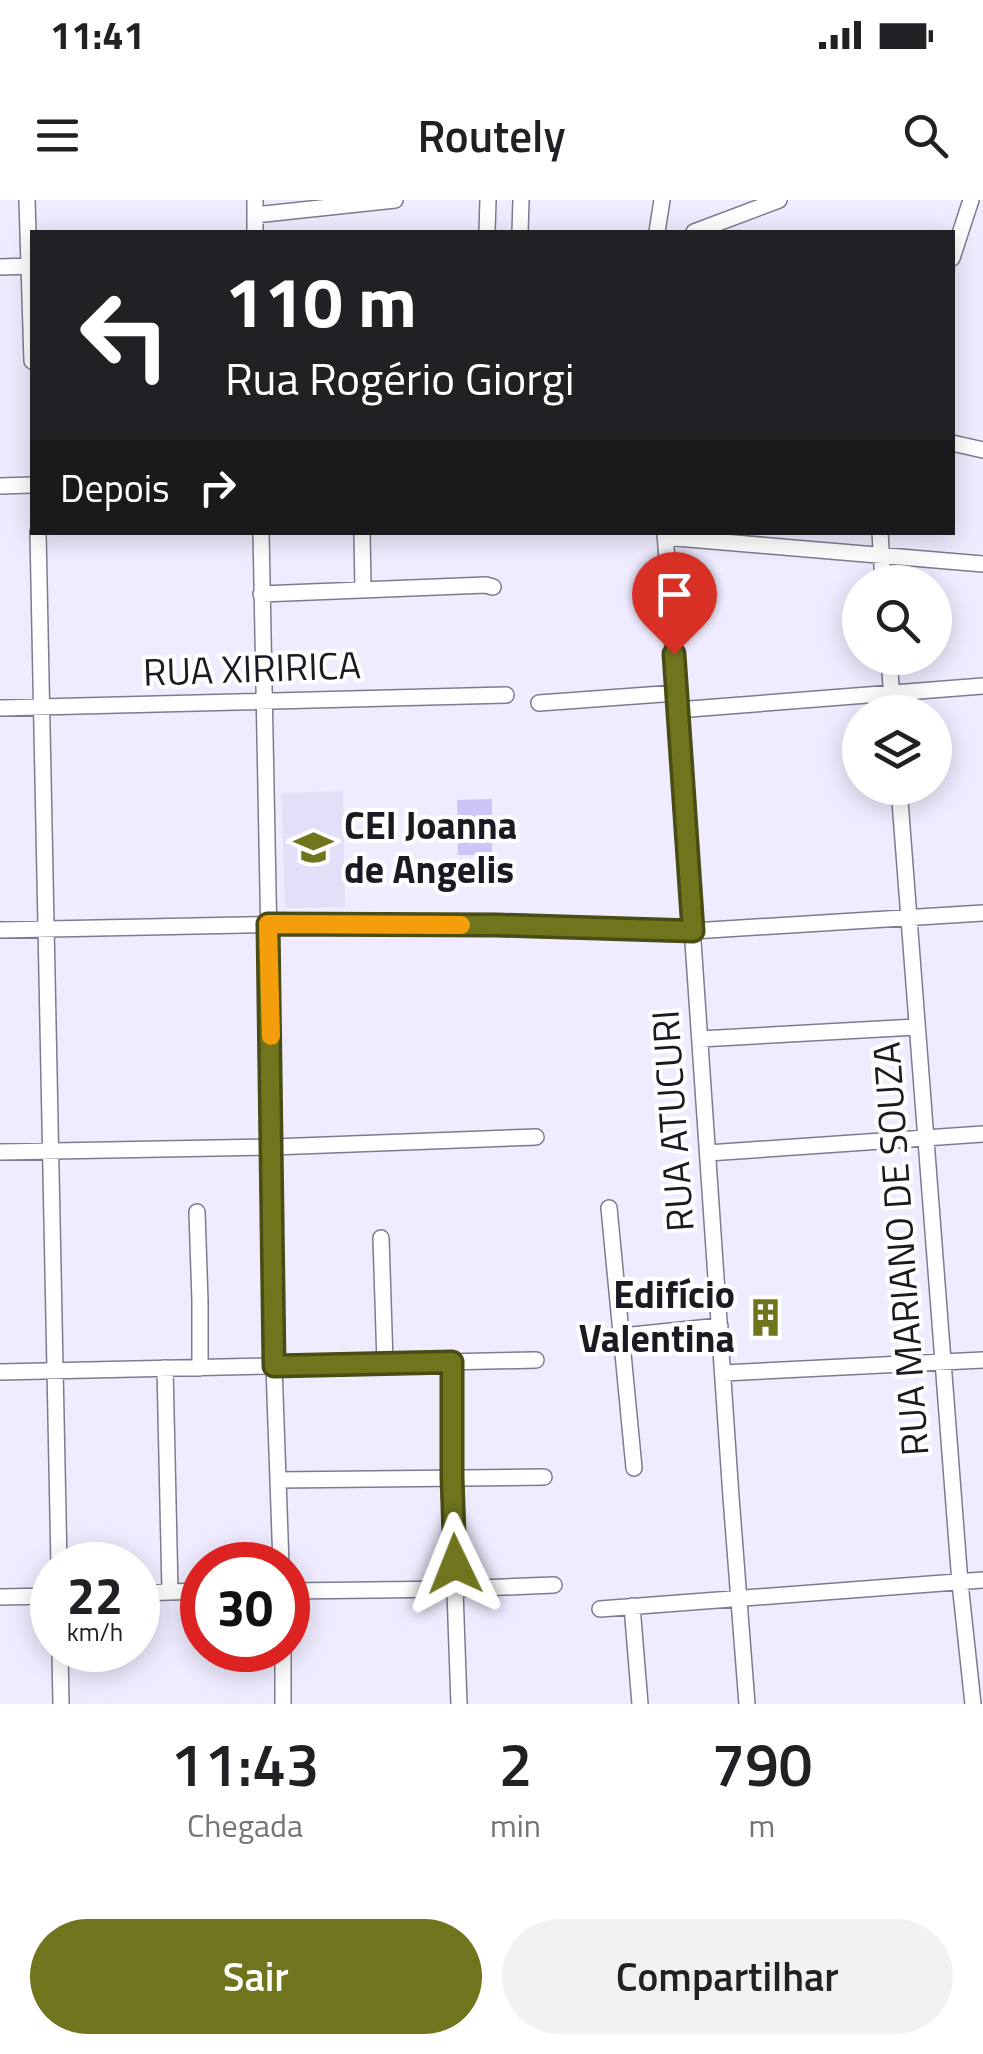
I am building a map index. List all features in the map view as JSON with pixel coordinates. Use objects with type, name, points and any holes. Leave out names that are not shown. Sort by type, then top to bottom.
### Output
[{"type":"street","points":[[27,200],[30,250]]},
{"type":"street","points":[[256,216],[395,200]]},
{"type":"street","points":[[487,230],[488,200]]},
{"type":"street","points":[[520,230],[522,200]]},
{"type":"street","points":[[657,230],[662,200]]},
{"type":"street","points":[[699,230],[780,200]]},
{"type":"street","points":[[955,249],[971,200]]},
{"type":"street","points":[[0,267],[30,266]]},
{"type":"street","points":[[955,444],[983,450]]},
{"type":"street","points":[[0,486],[30,485]]},
{"type":"street","points":[[38,535],[58,1542]]},
{"type":"street","points":[[260,535],[280,1542]]},
{"type":"street","points":[[362,535],[363,590]]},
{"type":"street","points":[[665,535],[983,564]]},
{"type":"street","name":"RUA ATUCURI","points":[[665,535],[748,1704]]},
{"type":"street","points":[[880,535],[882,565]]},
{"type":"street","points":[[262,594],[493,587]]},
{"type":"street","points":[[890,675],[892,693]]},
{"type":"street","points":[[539,703],[892,693],[983,686]]},
{"type":"street","name":"RUA XIRIRICA","points":[[0,708],[506,695]]},
{"type":"street","name":"RUA MARIANO DE SOUZA","points":[[900,805],[960,1582],[976,1695]]},
{"type":"street","points":[[0,930],[268,924],[693,931],[983,913]]},
{"type":"street","points":[[700,1039],[916,1026]]},
{"type":"street","points":[[708,1153],[983,1134]]},
{"type":"street","points":[[0,1152],[536,1137]]},
{"type":"street","points":[[609,1208],[634,1468]]},
{"type":"street","points":[[197,1212],[200,1368]]},
{"type":"street","points":[[381,1238],[385,1363]]},
{"type":"street","points":[[622,1336],[720,1326]]},
{"type":"street","points":[[0,1372],[536,1360]]},
{"type":"street","points":[[723,1373],[983,1360]]},
{"type":"street","points":[[452,1362],[459,1704]]},
{"type":"street","points":[[165,1368],[170,1592]]},
{"type":"street","points":[[278,1480],[544,1477]]},
{"type":"street","points":[[600,1608],[983,1580]]},
{"type":"street","points":[[310,1590],[554,1585]]},
{"type":"street","points":[[160,1592],[180,1592]]},
{"type":"street","points":[[0,1597],[30,1596]]},
{"type":"street","points":[[632,1606],[640,1704]]},
{"type":"street","points":[[60,1672],[61,1704]]},
{"type":"street","points":[[283,1672],[283,1704]]},
{"type":"shaded area","name":"CEI Joanna de Angelis","points":[[343,791],[345,907],[288,908],[281,793]]},
{"type":"shaded area","points":[[492,799],[492,855],[458,855],[457,800]]},
{"type":"slow traffic","points":[[271,1036],[268,924],[461,925]]},
{"type":"place","name":"CEI Joanna de Angelis","points":[[314,848]]},
{"type":"place","name":"Edifício Valentina","points":[[765,1317]]},
{"type":"route","points":[[455,1564],[452,1362],[274,1366],[268,924],[693,931],[674,654]]}]
